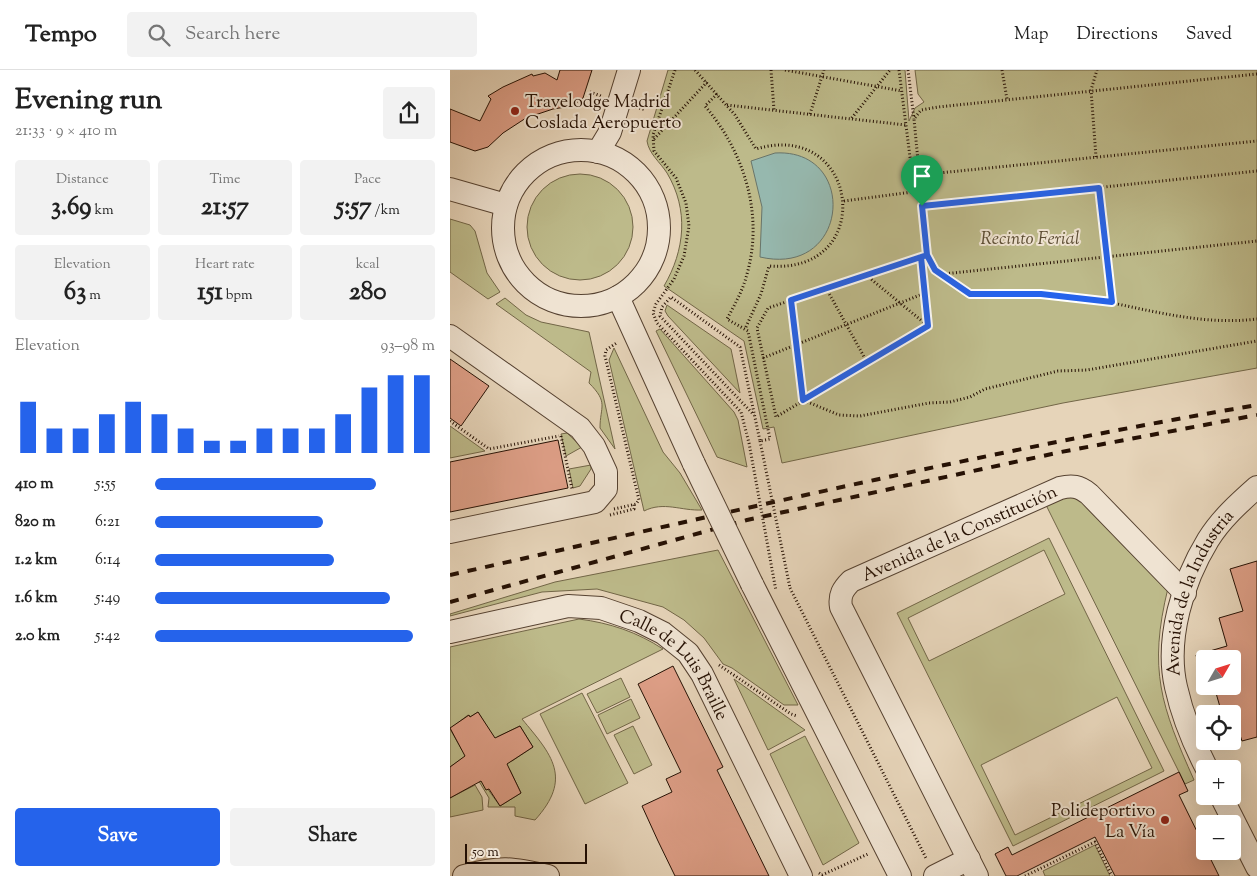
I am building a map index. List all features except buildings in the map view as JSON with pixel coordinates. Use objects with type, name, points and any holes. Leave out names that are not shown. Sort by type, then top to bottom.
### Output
[{"type":"street","points":[[598,152],[610,132],[629,70]]},
{"type":"street","points":[[566,151],[598,152],[623,163],[643,181],[655,205],[659,231],[653,258],[639,280],[618,297],[596,305],[574,306],[544,297],[520,278],[506,251],[503,220],[506,205],[515,186],[537,163],[566,151]]},
{"type":"street","points":[[450,189],[506,205]]},
{"type":"street","points":[[618,297],[694,464],[752,584],[900,876]]},
{"type":"street","points":[[450,336],[580,428],[594,446],[606,472],[606,489],[595,502],[450,532]]},
{"type":"street","name":"Avenida de la Constitución","points":[[935,876],[973,867],[841,607],[840,598],[843,589],[851,581],[1060,488],[1071,485],[1082,488],[1089,494],[1185,594]]},
{"type":"street","name":"Avenida de la Industria","points":[[1202,760],[1176,686],[1172,646],[1185,594],[1196,563],[1208,540],[1224,518],[1257,487]]},
{"type":"street","name":"Calle de Luis Braille","points":[[450,632],[568,606],[602,608],[639,620],[662,632],[688,653],[702,674],[801,876]]},
{"type":"street","points":[[1226,805],[1257,867]]},
{"type":"street","points":[[464,876],[488,870],[511,868],[548,876]]},
{"type":"path","points":[[675,70],[654,139],[654,151],[676,178],[686,203],[689,226],[684,256],[674,279],[656,304],[653,312],[657,323],[741,412],[749,443],[776,591]]},
{"type":"path","points":[[695,70],[727,105],[756,149],[772,144],[789,144],[806,149],[820,157],[832,170],[840,185],[844,202],[843,218],[838,234],[829,247],[816,258],[801,265],[785,268],[769,266],[761,294],[745,329]]},
{"type":"path","points":[[771,70],[774,110]]},
{"type":"path","points":[[785,70],[902,91]]},
{"type":"path","points":[[810,114],[824,70]]},
{"type":"path","points":[[851,118],[890,70]]},
{"type":"path","points":[[899,70],[911,165]]},
{"type":"path","points":[[908,70],[927,255],[935,270],[943,274],[956,286],[970,294],[1041,294],[1112,302],[1203,321],[1257,319]]},
{"type":"path","points":[[1002,70],[1007,100]]},
{"type":"path","points":[[1096,157],[1091,90],[1097,70]]},
{"type":"path","points":[[914,119],[921,110],[938,107],[1257,74]]},
{"type":"path","points":[[654,139],[707,82]]},
{"type":"path","points":[[717,94],[705,106],[729,139],[742,166],[750,196],[753,227],[748,272],[727,319],[748,331],[770,439],[760,441]]},
{"type":"path","points":[[727,105],[906,125]]},
{"type":"path","points":[[919,175],[1257,141]]},
{"type":"path","points":[[922,206],[1257,171]]},
{"type":"path","points":[[1099,188],[1112,302]]},
{"type":"path","points":[[844,202],[920,192]]},
{"type":"path","points":[[943,274],[1257,241]]},
{"type":"path","points":[[927,255],[768,308],[757,328],[776,417],[928,326]]},
{"type":"path","points":[[921,257],[928,326]]},
{"type":"path","points":[[866,275],[928,326]]},
{"type":"path","points":[[826,288],[867,362]]},
{"type":"path","points":[[763,358],[926,293]]},
{"type":"path","points":[[754,415],[660,316],[662,307],[671,297],[740,347],[790,588],[935,876]]},
{"type":"path","points":[[791,300],[803,400]]},
{"type":"path","points":[[803,400],[839,415],[860,416],[929,403],[950,402],[970,397],[985,389],[1058,371],[1087,370],[1257,341]]},
{"type":"path","points":[[450,421],[490,450],[560,434],[572,489],[563,491]]},
{"type":"path","points":[[719,664],[790,714],[799,716]]},
{"type":"path","points":[[1025,876],[1095,842],[1112,876]]},
{"type":"green space","name":"Recinto Ferial","points":[[668,70],[905,70],[909,121],[915,108],[924,102],[918,94],[915,70],[1257,70],[1257,368],[1063,403],[782,463],[774,427],[763,429],[744,341],[664,286],[671,272],[680,244],[681,216],[679,201],[674,187],[667,173],[650,150],[647,141]]},
{"type":"green space","points":[[580,174],[600,178],[617,190],[629,207],[633,227],[629,247],[617,264],[600,276],[580,280],[560,276],[543,264],[531,247],[527,227],[531,207],[543,190],[560,178]]},
{"type":"green space","points":[[450,219],[470,225],[475,231],[487,273],[500,292],[488,299],[450,272]]},
{"type":"green space","points":[[505,298],[526,315],[541,322],[589,332],[615,449],[600,428],[602,405],[599,395],[589,383],[591,372],[496,304]]},
{"type":"green space","points":[[667,305],[731,349],[740,393],[668,316],[665,311]]},
{"type":"green space","points":[[660,329],[734,412],[738,420],[747,467],[717,457],[656,331]]},
{"type":"green space","points":[[614,348],[663,452],[680,473],[702,510],[659,507],[644,511],[609,360]]},
{"type":"green space","points":[[450,426],[485,451],[450,458]]},
{"type":"green space","points":[[567,433],[582,447],[566,456],[561,434]]},
{"type":"green space","points":[[591,465],[591,469],[580,486],[573,488],[569,469]]},
{"type":"green space","points":[[1075,494],[1168,588],[1159,642],[1159,665],[1161,687],[1166,708],[1194,780],[1185,784],[1045,503]]},
{"type":"green space","points":[[1049,538],[1164,771],[1013,846],[897,613]],"holes":[[[1044,550],[1065,594],[929,661],[908,618]],[[1117,697],[1152,768],[1015,835],[981,765]]]},
{"type":"green space","points":[[718,550],[798,705],[784,705],[732,668],[723,664],[704,638],[684,620],[663,607],[597,589],[542,592],[450,616],[450,614],[555,582]]},
{"type":"green space","points":[[579,619],[623,629],[663,649],[522,719],[542,744],[554,767],[553,792],[547,805],[535,820],[515,816],[515,807],[488,807],[489,798],[477,778],[479,777],[500,806],[521,793],[510,770],[504,768],[509,761],[512,761],[533,747],[520,726],[497,737],[496,741],[478,712],[470,717],[468,715],[450,729],[450,647]]},
{"type":"green space","points":[[621,678],[630,697],[597,713],[587,694]]},
{"type":"green space","points":[[734,679],[805,730],[768,750]]},
{"type":"green space","points":[[582,693],[628,783],[585,804],[540,714]]},
{"type":"green space","points":[[631,699],[640,718],[607,734],[598,715]]},
{"type":"green space","points":[[633,726],[652,765],[634,774],[614,735]]},
{"type":"green space","points":[[450,729],[462,750],[465,751],[468,759],[463,758],[450,767]]},
{"type":"green space","points":[[805,736],[859,843],[823,865],[770,754]]},
{"type":"green space","points":[[475,785],[482,797],[483,810],[450,817],[450,798]]},
{"type":"green space","points":[[1095,845],[1110,876],[1045,876],[1043,871]]},
{"type":"water","points":[[775,153],[802,157],[821,170],[831,189],[833,211],[826,232],[812,249],[790,258],[760,257],[762,207],[751,161]]},
{"type":"railway","points":[[450,575],[953,463],[1257,405]]},
{"type":"railway","points":[[450,602],[747,520],[1061,452],[1257,415]]},
{"type":"place","name":"Travelodge Madrid Coslada Aeropuerto","points":[[515,111]]},
{"type":"place","name":"Polideportivo La Vía","points":[[1165,820]]},
{"type":"route","points":[[922,206],[927,255],[921,257],[928,326],[803,400],[791,300],[927,255],[930,264],[935,270],[970,294],[1065,295],[1112,302],[1099,188],[922,206]]}]
